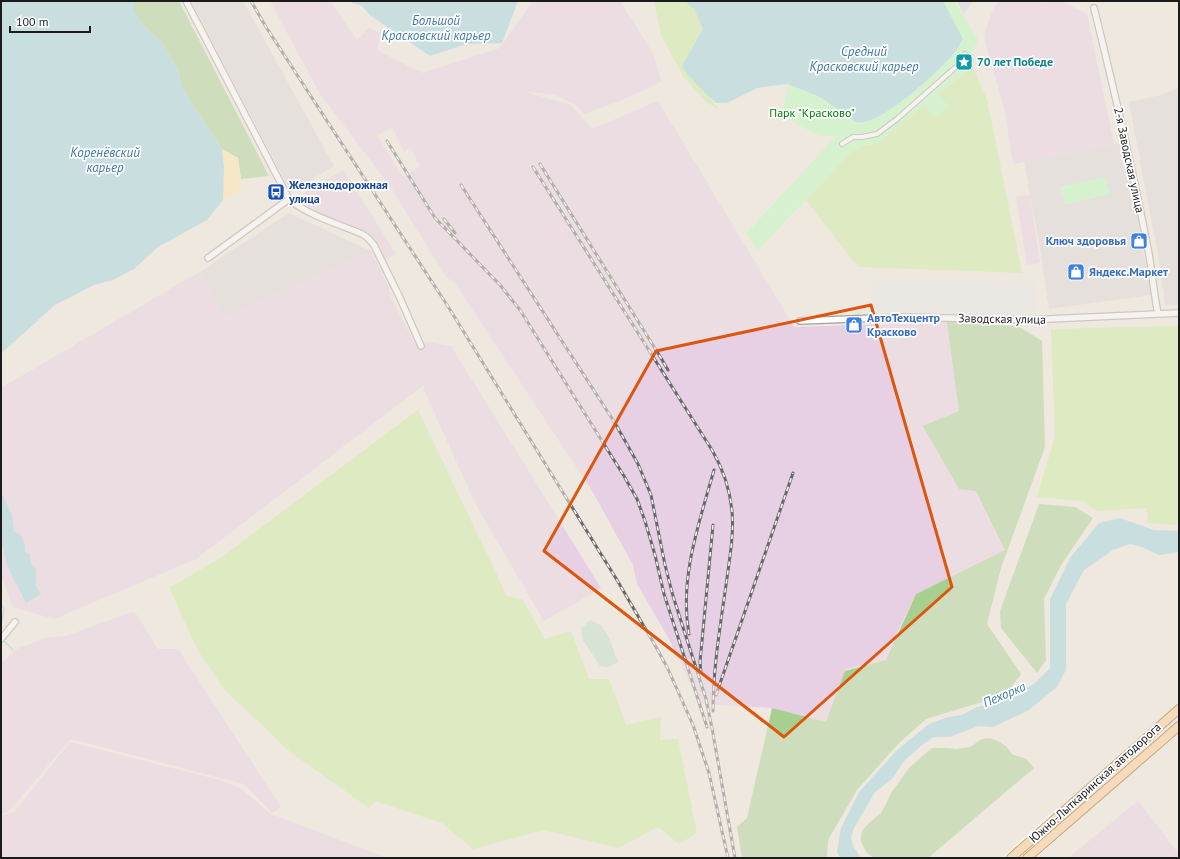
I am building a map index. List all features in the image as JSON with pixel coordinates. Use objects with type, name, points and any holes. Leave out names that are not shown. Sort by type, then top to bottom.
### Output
[{"type":"main road","points":[[1140,742],[1179,702]]},
{"type":"main road","name":"Южно-Лыткаринская автодорога","points":[[1011,858],[1179,709]]},
{"type":"main road","name":"Южно-Лыткаринская автодорога","points":[[1027,858],[1179,727]]},
{"type":"street","points":[[186,1],[289,199],[305,210],[362,234],[368,238],[374,245],[400,298],[421,346]]},
{"type":"street","name":"2-я Заводская улица","points":[[1094,8],[1136,190],[1149,255],[1158,314]]},
{"type":"street","points":[[842,144],[853,137],[877,134],[897,119],[957,66],[965,54]]},
{"type":"street","points":[[208,258],[289,199]]},
{"type":"street","name":"Заводская улица","points":[[800,321],[903,317],[1027,320],[1179,313]]},
{"type":"street","points":[[1,639],[15,622]]},
{"type":"highlighted area","points":[[871,305],[952,587],[784,737],[544,551],[656,351]]},
{"type":"shaded area","points":[[191,1],[243,1],[334,166],[291,192]]},
{"type":"shaded area","points":[[270,1],[330,1],[357,40],[369,28],[381,33],[377,50],[422,73],[500,48],[533,1],[620,1],[654,55],[661,82],[622,100],[584,114],[575,104],[553,94],[525,92],[571,105],[592,129],[658,101],[794,327],[947,322],[960,412],[923,426],[976,491],[1005,550],[916,594],[901,624],[886,660],[846,669],[826,723],[772,708],[700,704],[669,639],[637,584],[633,565],[591,489],[454,282],[446,277],[390,186],[320,94]],"holes":[[[392,127],[404,152],[410,147],[420,166],[403,177],[377,136]]]},
{"type":"shaded area","points":[[957,1],[973,1],[964,14]]},
{"type":"shaded area","points":[[998,1],[1041,1],[1044,3],[1062,1],[1087,14],[1114,144],[1013,164],[1005,112],[984,37],[989,19]]},
{"type":"shaded area","points":[[1179,87],[1179,305],[1165,305],[1159,260],[1129,102],[1161,95]]},
{"type":"shaded area","points":[[1124,142],[1151,295],[1049,309],[1039,242],[1024,162]]},
{"type":"shaded area","points":[[343,170],[396,254],[385,260],[368,233],[362,229],[341,223],[295,199]]},
{"type":"shaded area","points":[[1030,195],[1040,263],[1027,265],[1016,197]]},
{"type":"shaded area","points":[[289,213],[371,251],[222,318],[201,271]]},
{"type":"shaded area","points":[[371,251],[389,288],[390,296],[417,348],[426,342],[451,346],[601,588],[544,621],[476,505],[424,390],[424,385],[196,559],[54,619],[13,607],[1,576],[1,388],[201,271],[223,317]]},
{"type":"shaded area","points":[[872,279],[1035,281],[1037,317],[871,311]]},
{"type":"shaded area","points":[[132,612],[137,615],[158,649],[178,649],[281,807],[272,813],[244,784],[71,739],[8,812],[1,814],[1,664],[17,649],[45,638],[66,636]]},
{"type":"shaded area","points":[[70,742],[223,781],[240,788],[271,814],[387,858],[1,858],[1,816],[15,811]]},
{"type":"shaded area","points":[[1138,801],[1179,854],[1179,858],[1068,858]]},
{"type":"green space","points":[[134,1],[179,1],[269,176],[241,179],[238,158],[222,149],[182,88],[178,69],[161,42],[144,26],[134,11]]},
{"type":"green space","points":[[654,1],[686,1],[695,9],[705,28],[701,88],[719,109],[706,102],[683,76],[661,35]]},
{"type":"green space","name":"Парк \"Красково\"","points":[[943,1],[955,1],[978,40],[970,57],[972,66],[939,94],[949,107],[936,118],[925,105],[878,143],[852,151],[758,250],[746,234],[836,136],[820,136],[782,116],[788,84],[820,97],[856,122],[865,122],[876,117],[889,110],[916,90],[944,63],[963,39]]},
{"type":"green space","points":[[972,66],[987,99],[1022,273],[858,267],[806,200],[852,151],[878,143],[925,105],[936,118],[939,94]]},
{"type":"green space","points":[[1105,177],[1110,194],[1065,205],[1060,187]]},
{"type":"green space","points":[[947,322],[1018,326],[1042,341],[1045,447],[1001,568],[987,624],[1021,674],[1005,695],[926,719],[898,744],[857,790],[828,840],[827,858],[742,858],[737,827],[747,818],[772,708],[826,722],[845,671],[886,660],[916,594],[1005,550],[976,491],[959,489],[923,426],[959,411]]},
{"type":"green space","points":[[1179,326],[1179,518],[1175,525],[1148,523],[1147,508],[1097,511],[1083,501],[1037,497],[1055,436],[1051,329]]},
{"type":"green space","points":[[418,410],[506,596],[522,599],[545,639],[571,631],[589,679],[609,679],[626,725],[661,717],[660,740],[678,739],[697,833],[679,844],[658,827],[618,848],[544,830],[473,849],[442,823],[375,801],[369,808],[289,751],[224,689],[197,649],[169,587],[182,581],[226,554]]},
{"type":"green space","points":[[1039,504],[1075,507],[1093,518],[1061,565],[1044,599],[1046,660],[1037,673],[1001,628],[1000,611]]},
{"type":"green space","points":[[590,620],[602,626],[609,638],[618,662],[608,667],[600,666],[583,640],[581,629]]},
{"type":"green space","points":[[990,738],[1007,747],[1012,754],[1026,759],[1034,768],[928,858],[875,858],[868,854],[861,841],[861,834],[864,828],[881,813],[891,793],[909,768],[932,748],[956,749],[970,747],[982,739]]},
{"type":"sand","points":[[222,149],[238,158],[241,179],[239,192],[223,200],[224,167]]},
{"type":"water","name":"Коренёвский карьер","points":[[1,1],[134,1],[134,11],[144,26],[161,42],[178,69],[182,88],[222,149],[224,167],[223,200],[207,220],[158,247],[134,269],[113,280],[94,285],[55,305],[4,351],[1,352]]},
{"type":"water","name":"Большой Красковский карьер","points":[[351,1],[518,1],[502,43],[467,44],[430,56],[371,16],[362,6],[352,3]]},
{"type":"water","name":"Средний Красковский карьер","points":[[685,1],[943,1],[963,39],[948,60],[924,83],[893,107],[866,122],[856,122],[820,97],[788,84],[757,88],[727,103],[717,103],[709,97],[687,74],[682,66],[703,29],[694,9]]},
{"type":"water","points":[[1,492],[12,515],[14,532],[19,533],[25,544],[25,552],[30,554],[31,563],[36,569],[36,586],[41,594],[26,603],[7,566],[1,539]]},
{"type":"water","points":[[1120,518],[1154,530],[1177,531],[1179,529],[1179,551],[1159,555],[1142,547],[1130,544],[1113,550],[1084,570],[1066,604],[1066,670],[1057,687],[1029,710],[993,727],[978,726],[950,737],[934,737],[922,745],[904,761],[892,779],[875,792],[854,828],[851,838],[853,846],[861,858],[840,858],[837,852],[841,828],[859,792],[897,750],[929,724],[948,717],[962,715],[977,707],[997,703],[1034,684],[1050,668],[1050,599],[1070,558],[1099,523]]},
{"type":"pier","points":[[1050,814],[1066,831],[1036,858],[1001,858]]},
{"type":"waterway","points":[[1,603],[4,610],[1,625]]},
{"type":"waterway","points":[[3,640],[13,650]]},
{"type":"railway","points":[[251,1],[266,27],[449,308],[617,580],[656,647],[668,669],[693,725],[709,773],[728,858]]},
{"type":"railway","points":[[387,141],[435,218],[500,285],[520,310],[637,499],[655,555],[664,594],[707,727]]},
{"type":"railway","points":[[540,164],[668,370]]},
{"type":"railway","points":[[533,167],[712,450],[730,495],[732,511],[732,536],[716,661],[713,711]]},
{"type":"railway","points":[[461,185],[615,423],[638,464],[651,495],[665,565],[673,596],[706,699],[735,858]]},
{"type":"railway","points":[[444,219],[455,233]]},
{"type":"railway","points":[[689,634],[687,593],[692,551],[714,470]]},
{"type":"railway","points":[[716,695],[793,473]]},
{"type":"railway","points":[[701,673],[700,662],[713,525]]},
{"type":"place","name":"70 лет Победе","points":[[964,62]]},
{"type":"place","name":"Железнодорожная улица","points":[[276,192]]},
{"type":"place","name":"Ключ здоровья","points":[[1139,241]]},
{"type":"place","name":"Яндекс.Маркет","points":[[1076,272]]},
{"type":"place","name":"АвтоТехцентр Красково","points":[[854,325]]},
{"type":"water label","name":"Пехорка","points":[[1004,694]]}]
